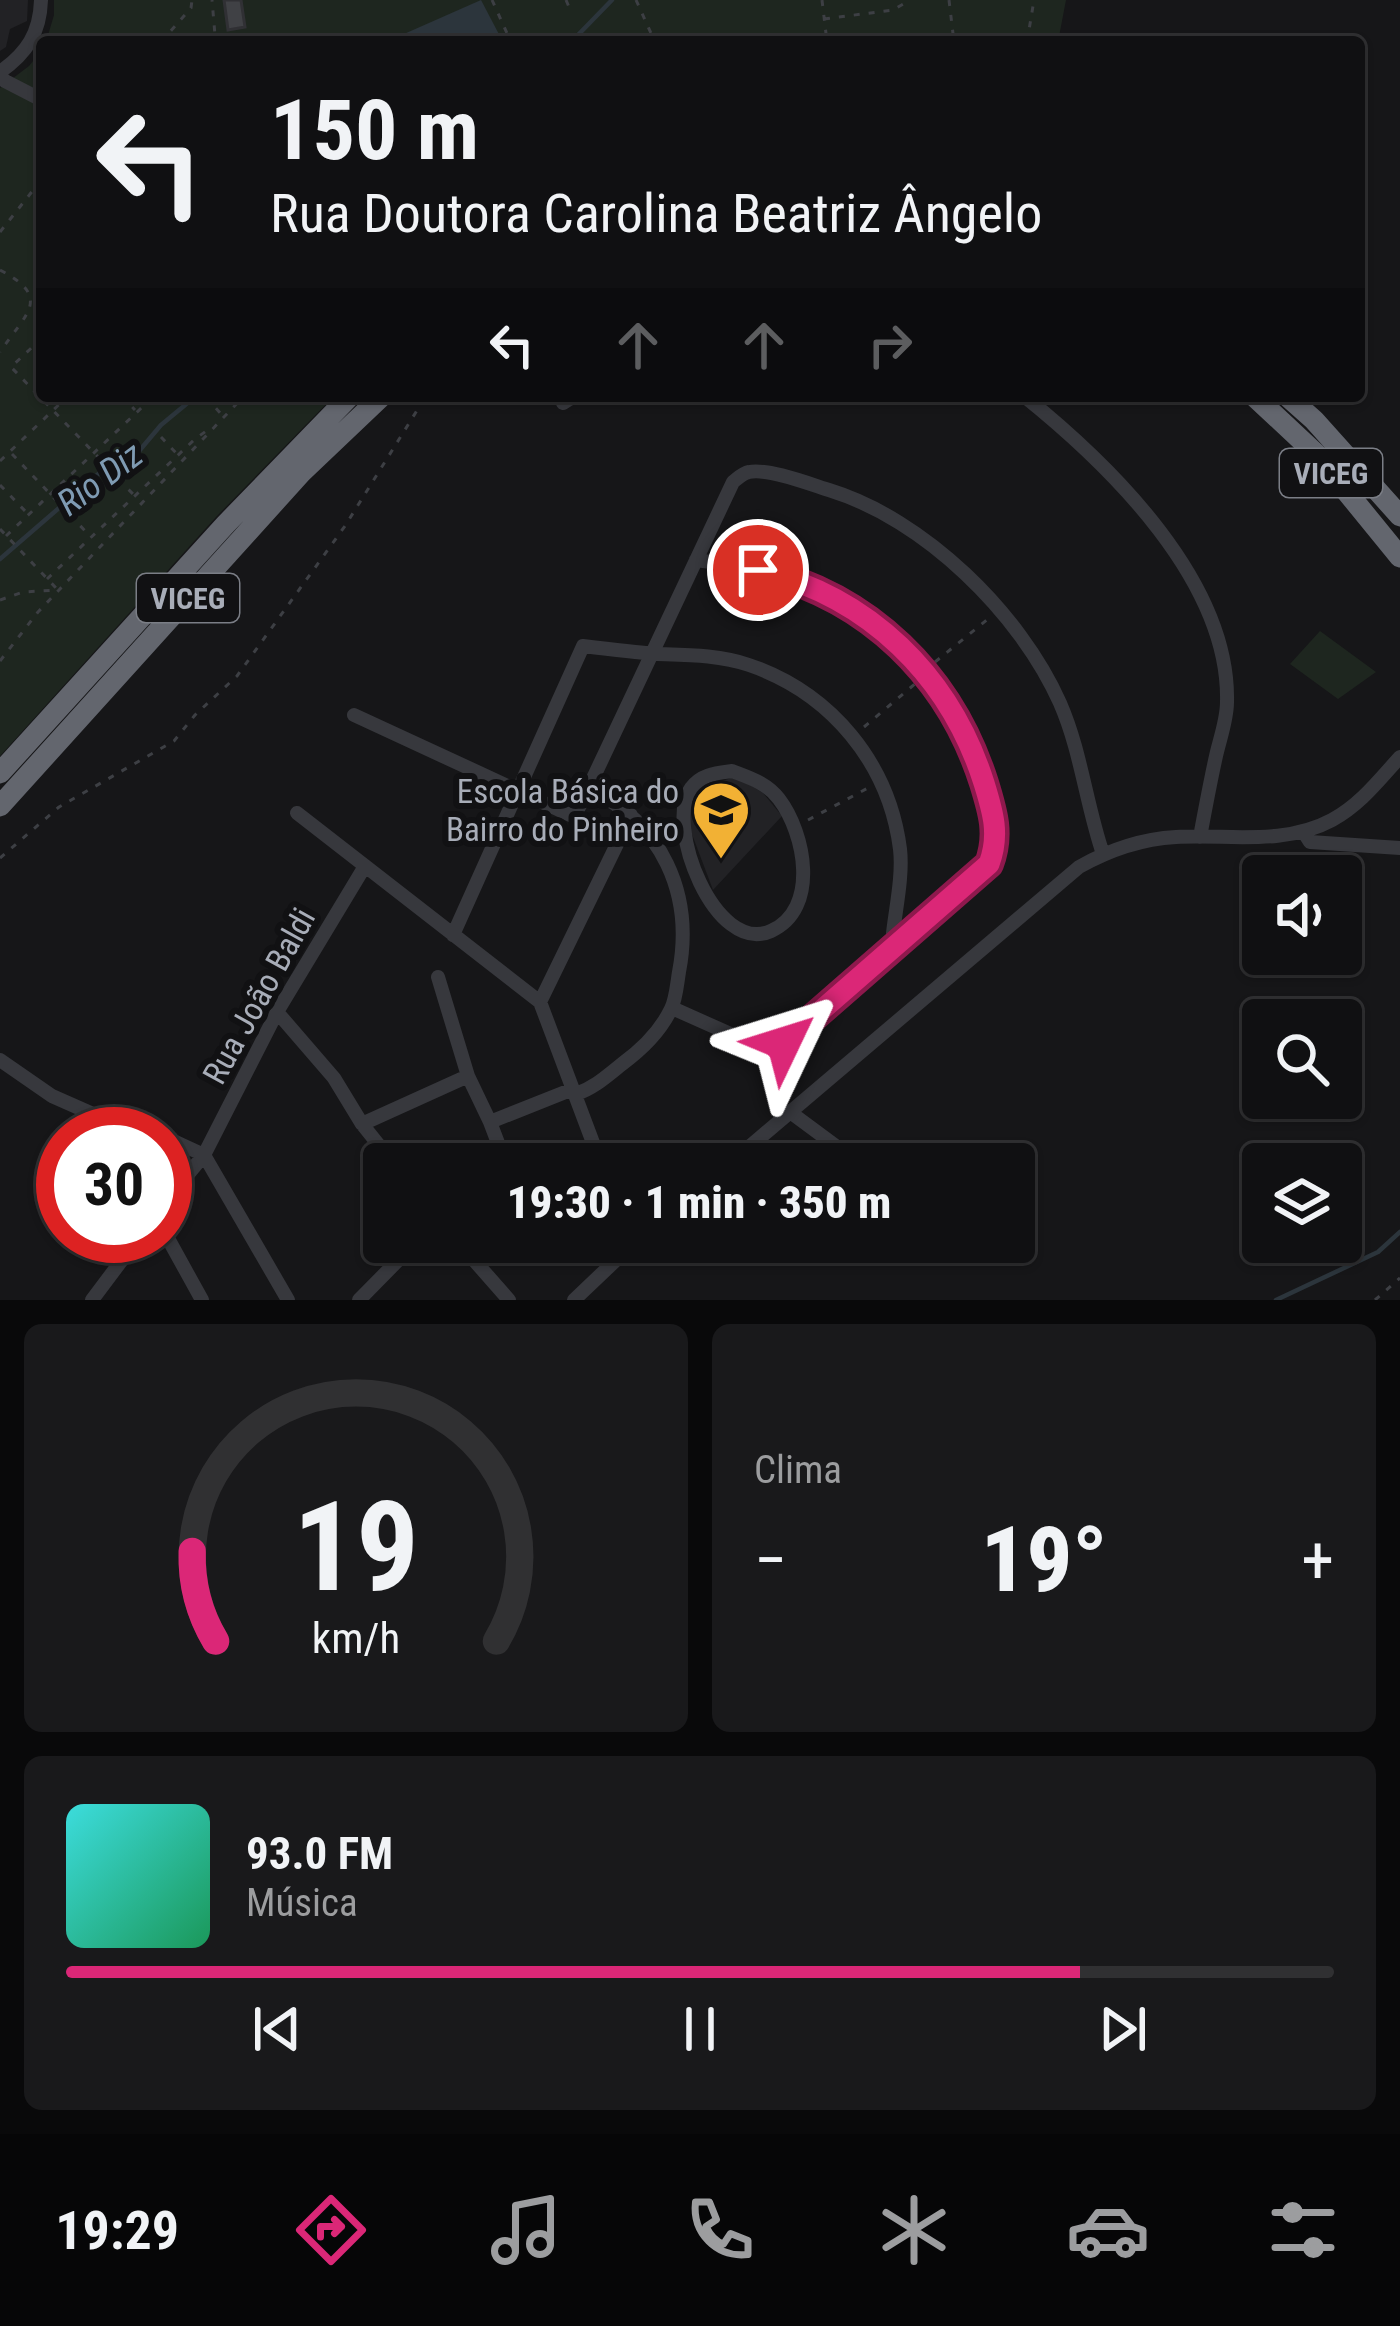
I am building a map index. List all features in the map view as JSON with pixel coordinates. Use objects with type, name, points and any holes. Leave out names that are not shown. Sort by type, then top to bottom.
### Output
[{"type":"highway","name":"VICEG","points":[[0,773],[225,525],[344,402]]},
{"type":"highway","name":"VICEG","points":[[0,806],[301,473],[376,402]]},
{"type":"highway","name":"VICEG","points":[[1260,402],[1315,453],[1400,557]]},
{"type":"highway","name":"VICEG","points":[[1294,402],[1400,516]]},
{"type":"street","points":[[36,97],[4,81],[0,74],[32,41],[41,0]]},
{"type":"street","points":[[1031,402],[1088,449],[1147,514],[1212,620],[1222,647],[1227,707],[1200,838]]},
{"type":"street","points":[[574,817],[733,482],[749,472],[786,476],[839,493],[892,519],[946,555],[999,610],[1059,702],[1103,854]]},
{"type":"street","points":[[672,1008],[762,1048],[784,1043],[989,864],[996,845],[994,814],[958,717],[897,642],[826,595],[786,577],[696,560]]},
{"type":"street","points":[[453,935],[583,646],[713,657],[749,665],[800,688],[844,724],[892,808],[901,854],[892,933],[900,943]]},
{"type":"street","points":[[354,715],[620,838]]},
{"type":"street","points":[[754,1143],[1079,867],[1140,842],[1177,837],[1263,838],[1323,825],[1353,806],[1400,757]]},
{"type":"street","points":[[732,771],[764,783],[794,827],[803,857],[803,886],[793,912],[772,931],[749,935],[723,922],[706,896],[685,839],[682,810],[692,787],[710,773],[732,771]]},
{"type":"street","points":[[490,1123],[592,1089],[642,1048],[672,1008],[683,952],[681,907],[662,851],[631,815],[588,789]]},
{"type":"street","points":[[297,813],[540,1002],[593,1143]]},
{"type":"street","points":[[540,1002],[631,815]]},
{"type":"street","points":[[1303,831],[1310,842],[1400,848]]},
{"type":"street","points":[[662,851],[685,839]]},
{"type":"street","name":"Rua João Baldi","points":[[192,1169],[204,1155],[277,1012],[364,866]]},
{"type":"street","points":[[681,907],[706,896]]},
{"type":"street","points":[[438,977],[468,1076],[498,1143]]},
{"type":"street","points":[[277,1012],[334,1078],[377,1143]]},
{"type":"street","points":[[0,1060],[52,1096],[78,1107]]},
{"type":"street","points":[[362,1124],[468,1076]]},
{"type":"street","points":[[790,1112],[832,1143]]},
{"type":"street","points":[[192,1149],[204,1155],[288,1300]]},
{"type":"street","points":[[92,1300],[120,1263]]},
{"type":"street","points":[[182,1263],[198,1293],[184,1300]]},
{"type":"street","points":[[359,1300],[395,1263]]},
{"type":"street","points":[[474,1263],[501,1297]]},
{"type":"street","points":[[574,1300],[612,1263]]},
{"type":"path","points":[[166,36],[190,8],[191,0]]},
{"type":"path","points":[[212,0],[214,36]]},
{"type":"path","points":[[492,0],[508,36]]},
{"type":"path","points":[[566,0],[568,7]]},
{"type":"path","points":[[636,0],[652,36]]},
{"type":"path","points":[[822,0],[825,36]]},
{"type":"path","points":[[824,19],[893,10],[910,0]]},
{"type":"path","points":[[949,0],[953,36]]},
{"type":"path","points":[[1028,36],[1034,0]]},
{"type":"path","points":[[0,232],[36,187]]},
{"type":"path","points":[[0,270],[25,284],[31,294],[30,307],[0,352]]},
{"type":"path","points":[[36,344],[11,367],[36,393]]},
{"type":"path","points":[[44,402],[102,461]]},
{"type":"path","points":[[0,461],[62,402]]},
{"type":"path","points":[[128,402],[137,412]]},
{"type":"path","points":[[6,536],[148,402]]},
{"type":"path","points":[[210,402],[224,416]]},
{"type":"path","points":[[47,579],[238,402]]},
{"type":"path","points":[[0,858],[59,807],[174,740],[236,676],[345,526],[422,402]]},
{"type":"path","points":[[0,661],[58,590],[214,425]]},
{"type":"path","points":[[161,437],[178,455]]},
{"type":"path","points":[[10,452],[56,500]]},
{"type":"path","points":[[118,479],[135,496]]},
{"type":"path","points":[[0,485],[28,514]]},
{"type":"path","points":[[70,515],[92,537]]},
{"type":"path","points":[[0,529],[58,590]]},
{"type":"path","points":[[0,600],[23,592],[58,590]]},
{"type":"path","points":[[852,737],[999,610]]},
{"type":"path","points":[[794,827],[881,782]]},
{"type":"path","points":[[1375,1300],[1400,1278]]},
{"type":"shaded area","points":[[0,0],[28,0],[27,21],[10,29],[6,47],[0,51]]},
{"type":"shaded area","points":[[54,0],[1066,0],[1059,36],[48,36]]},
{"type":"shaded area","points":[[481,0],[500,36],[401,36]]},
{"type":"shaded area","points":[[36,57],[36,402],[328,402],[216,517],[0,756],[0,88]]},
{"type":"shaded area","points":[[1320,631],[1376,672],[1338,699],[1290,664]]},
{"type":"shaded area","name":"Escola Básica do Bairro do Pinheiro","points":[[731,778],[763,793],[782,816],[713,890],[690,829],[689,807],[705,787]]},
{"type":"building","points":[[224,0],[241,0],[245,27],[228,30]]},
{"type":"building","points":[[735,789],[745,797],[740,803],[747,808],[721,838],[713,832],[709,836],[700,829]]},
{"type":"waterway","name":"Rio Diz","points":[[577,36],[612,0]]},
{"type":"waterway","name":"Rio Diz","points":[[0,559],[103,470],[134,457],[189,402]]},
{"type":"waterway","points":[[1276,1300],[1378,1252],[1400,1232]]},
{"type":"place","name":"Escola Básica do Bairro do Pinheiro","points":[[721,861]]},
{"type":"route","points":[[758,570],[826,595],[868,620],[924,670],[958,717],[980,769],[994,814],[996,845],[989,864],[784,1043]]}]
